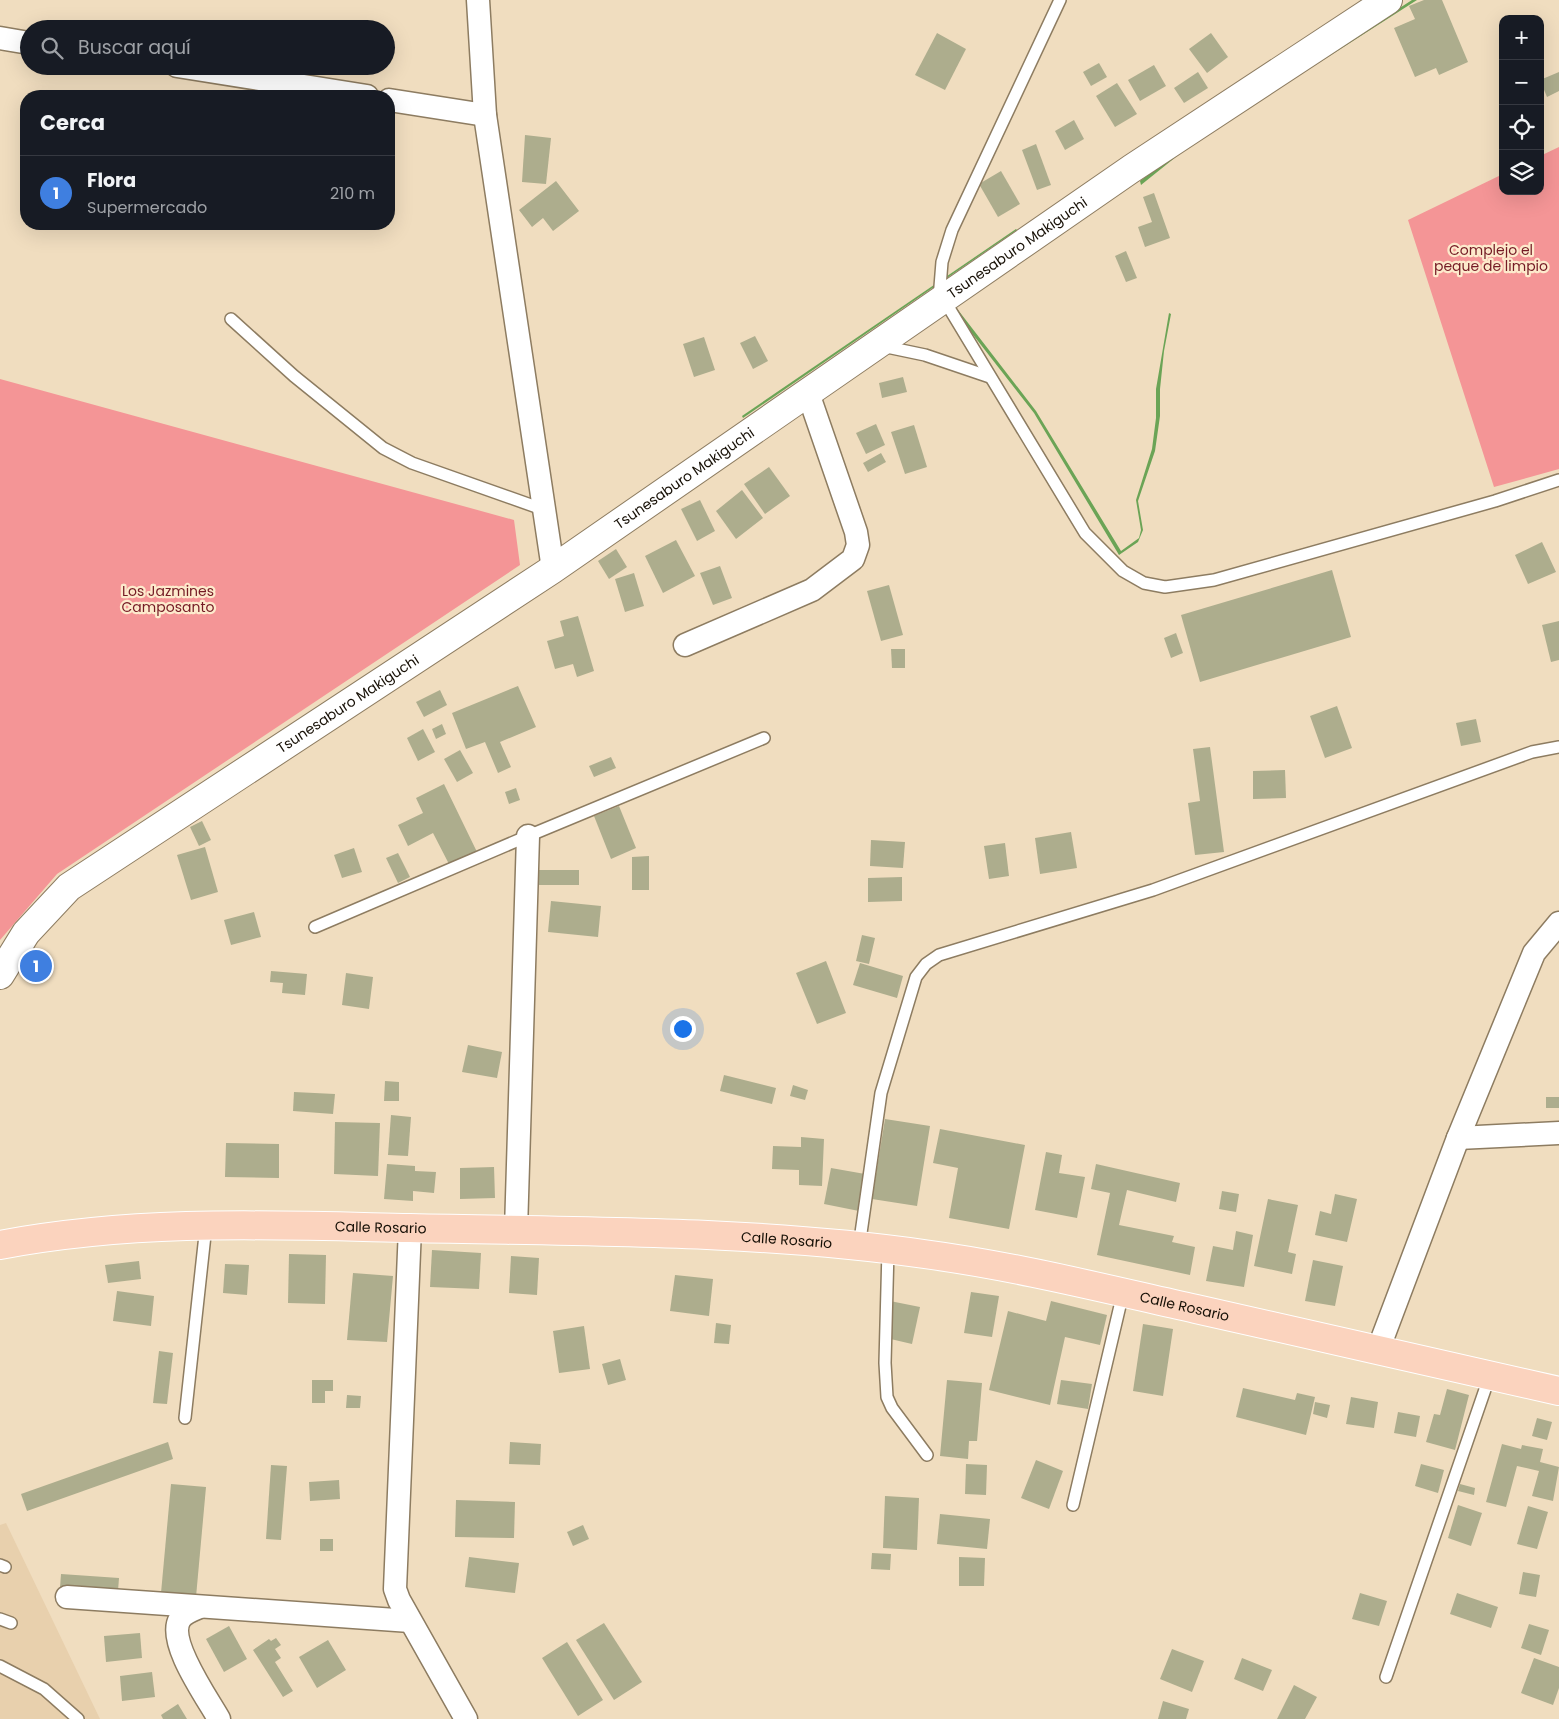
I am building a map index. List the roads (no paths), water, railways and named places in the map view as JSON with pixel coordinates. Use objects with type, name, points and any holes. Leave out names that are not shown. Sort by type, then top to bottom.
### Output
[{"type":"main road","name":"Calle Rosario","points":[[0,1246],[110,1229],[206,1224],[516,1230],[732,1237],[859,1247],[926,1254],[1123,1293],[1559,1391]]},
{"type":"street","points":[[478,0],[484,115],[553,569]]},
{"type":"street","name":"Tsunesaburo Makiguchi","points":[[0,975],[26,933],[69,887],[553,569],[1131,169],[1388,0]]},
{"type":"street","points":[[0,38],[20,41]]},
{"type":"street","points":[[234,75],[328,90]]},
{"type":"street","points":[[395,101],[484,115]]},
{"type":"street","points":[[684,645],[812,590],[853,559],[858,545],[856,532],[808,393]]},
{"type":"street","points":[[516,1230],[528,836]]},
{"type":"street","points":[[1378,1350],[1458,1138],[1534,953],[1559,923]]},
{"type":"street","points":[[1458,1138],[1559,1133]]},
{"type":"street","points":[[410,1228],[395,1588],[410,1621],[466,1719]]},
{"type":"street","points":[[67,1597],[410,1621]]},
{"type":"street","points":[[200,1606],[186,1613],[179,1620],[177,1633],[188,1666],[219,1719]]},
{"type":"lane","points":[[1060,0],[952,230],[942,262],[941,299],[1036,449],[1085,533],[1123,571],[1144,583],[1165,587],[1214,580],[1495,501],[1559,480]]},
{"type":"lane","points":[[231,319],[294,376],[383,448],[412,464],[545,510]]},
{"type":"lane","points":[[878,345],[926,355],[990,378]]},
{"type":"lane","points":[[315,927],[764,738]]},
{"type":"lane","points":[[859,1247],[881,1093],[916,976],[926,964],[939,955],[1153,890],[1532,752],[1559,748]]},
{"type":"lane","points":[[185,1418],[206,1224]]},
{"type":"lane","points":[[888,1250],[885,1363],[888,1397],[892,1408],[927,1456]]},
{"type":"lane","points":[[1073,1504],[1123,1293]]},
{"type":"lane","points":[[1386,1677],[1490,1375]]},
{"type":"lane","points":[[0,1618],[11,1623]]},
{"type":"lane","points":[[0,1666],[44,1689],[78,1719]]},
{"type":"place","name":"Flora","points":[[36,966]]},
{"type":"park label","name":"Complejo el peque de limpio","points":[[1491,258]]},
{"type":"park label","name":"Los Jazmines Camposanto","points":[[168,600]]}]
